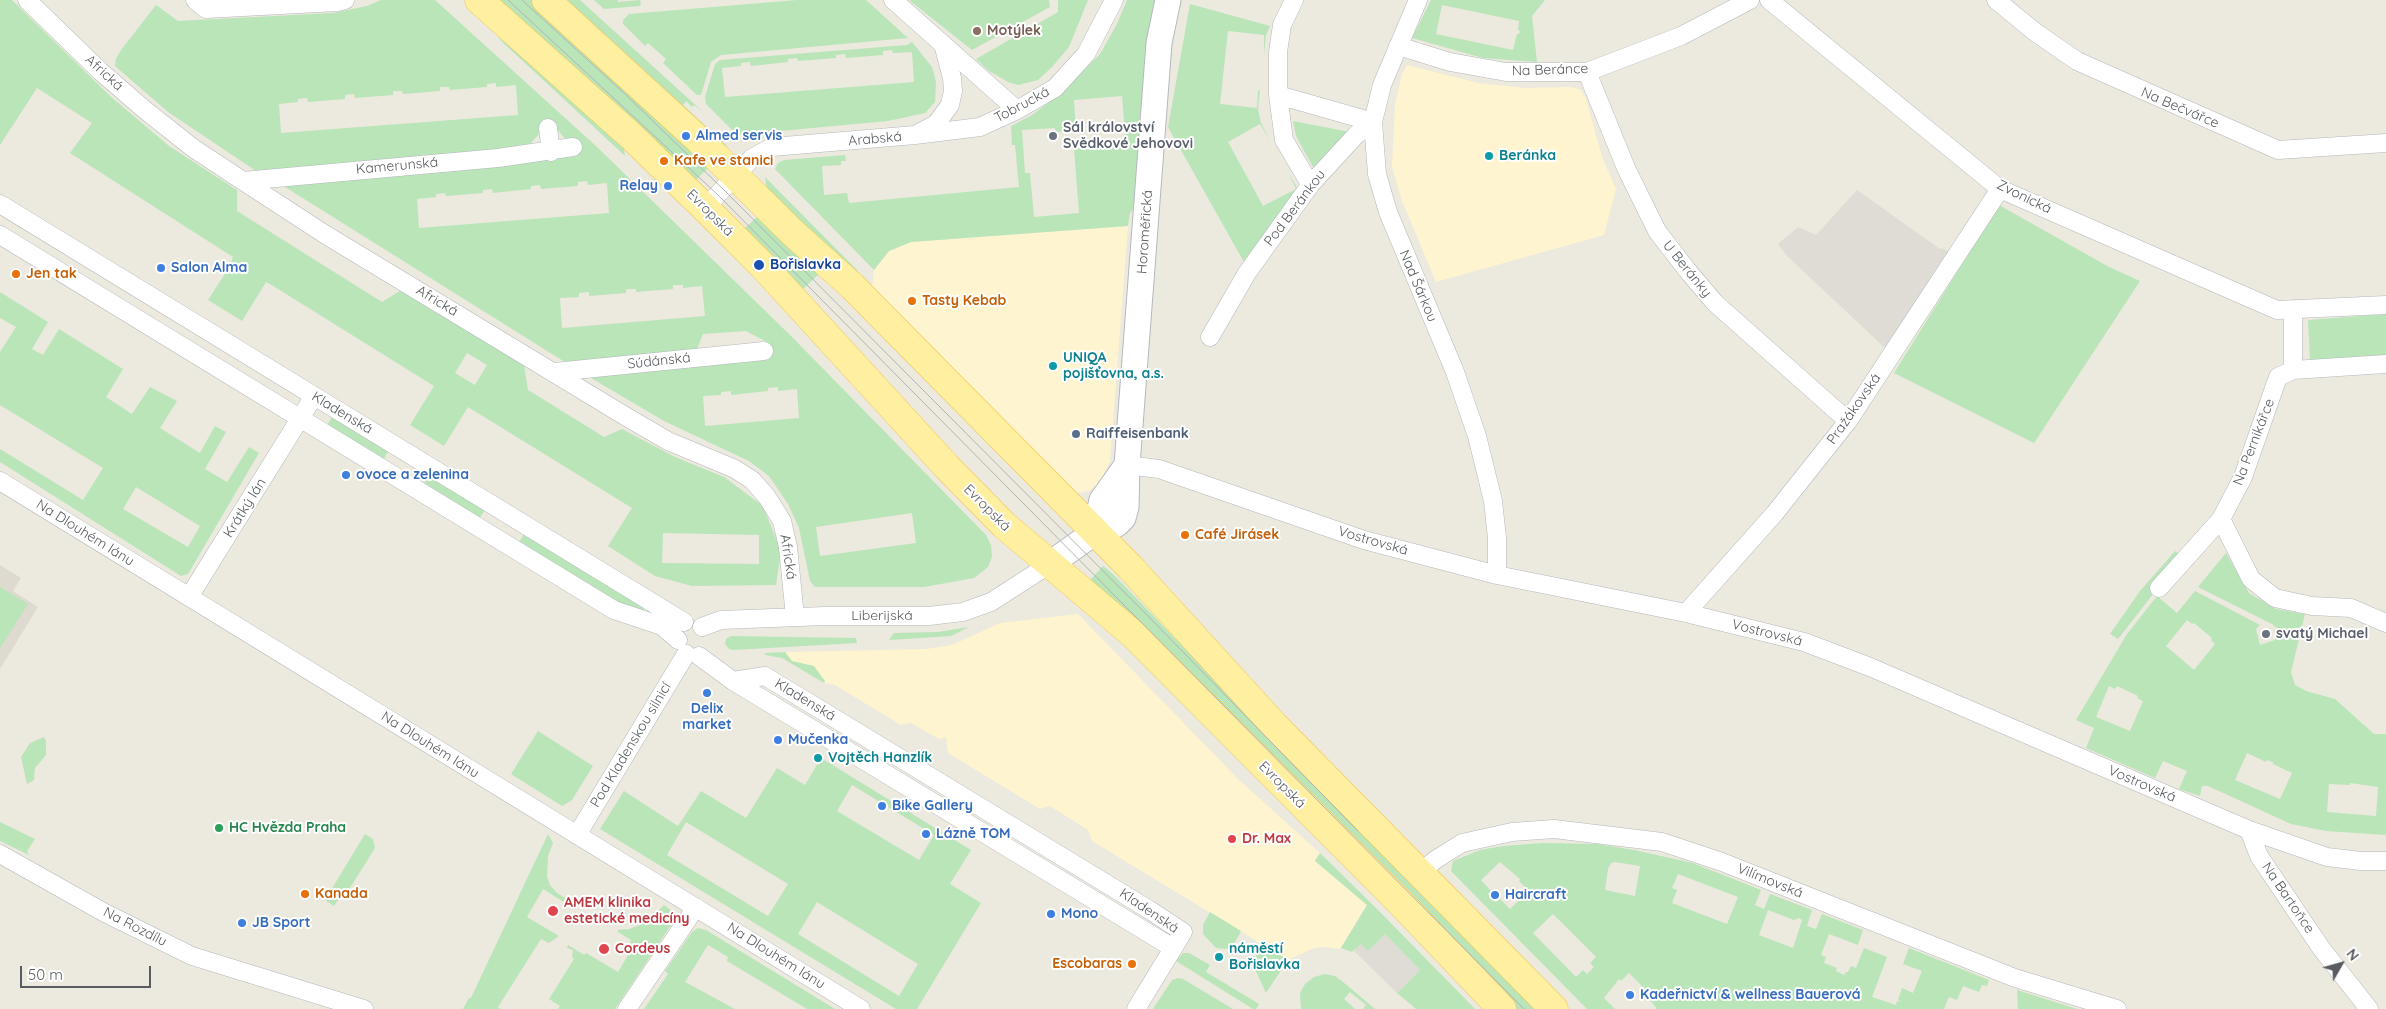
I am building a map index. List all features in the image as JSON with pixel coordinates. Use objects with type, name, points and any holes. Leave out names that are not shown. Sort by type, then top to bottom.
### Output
[{"type":"main road","name":"Evropská","points":[[479,0],[632,136],[705,208],[763,266],[1004,526],[1134,635],[1400,902],[1502,1009]]},
{"type":"main road","points":[[546,0],[736,176],[793,233],[852,286],[1134,571],[1274,725],[1554,1009]]},
{"type":"main road","name":"Horoměřická","points":[[1050,564],[1095,532],[1112,528],[1123,518],[1128,495],[1127,465],[1159,42],[1168,0]]},
{"type":"street","name":"Africká","points":[[27,0],[100,71],[193,148],[326,235],[668,441],[735,469],[752,480],[767,497],[782,521],[788,547],[795,617]]},
{"type":"street","points":[[195,0],[206,8],[337,2],[345,0]]},
{"type":"street","points":[[893,0],[1017,110]]},
{"type":"street","name":"Tobrucká","points":[[915,135],[980,127],[1017,110],[1055,88],[1086,54],[1114,0]]},
{"type":"street","name":"Pod Beránkou","points":[[1294,0],[1282,25],[1278,52],[1278,95],[1284,140],[1306,179]]},
{"type":"street","name":"Nad Šárkou","points":[[1418,0],[1382,85],[1373,122],[1377,174],[1388,212],[1455,372],[1477,436],[1493,501],[1497,538],[1497,575]]},
{"type":"street","name":"Na Beránce","points":[[1398,46],[1450,62],[1506,72],[1587,72],[1681,36],[1750,0]]},
{"type":"street","name":"Zvonická","points":[[1769,0],[2000,189],[2277,310],[2293,311]]},
{"type":"street","name":"Na Bečvářce","points":[[1996,0],[2035,32],[2077,61],[2278,150],[2386,143]]},
{"type":"street","name":"Arabská","points":[[705,208],[752,158],[772,147],[915,135],[936,124],[950,105],[952,85],[943,44]]},
{"type":"street","name":"U Beránky","points":[[1587,72],[1626,168],[1657,231],[1715,303],[1848,421]]},
{"type":"street","points":[[1278,95],[1373,122]]},
{"type":"street","name":"Pod Beránkou","points":[[1210,337],[1247,273],[1311,184],[1356,135],[1373,122]]},
{"type":"street","points":[[548,128],[551,152]]},
{"type":"street","name":"Kamerunská","points":[[243,181],[551,152],[572,148]]},
{"type":"street","name":"Pražákovská","points":[[1686,614],[1775,513],[1848,421],[2000,189]]},
{"type":"street","name":"Kladenská","points":[[0,204],[684,622]]},
{"type":"street","name":"Kladenská","points":[[0,235],[614,610],[662,626],[688,650],[733,681],[765,676],[1148,908],[1183,932],[1136,1009]]},
{"type":"street","points":[[2386,305],[2293,311],[2293,370],[2386,364]]},
{"type":"street","name":"Súdánská","points":[[555,372],[764,351]]},
{"type":"street","name":"Na Pernikářce","points":[[2159,588],[2221,519],[2243,477],[2278,378],[2293,370]]},
{"type":"street","name":"Krátký lán","points":[[189,597],[314,396]]},
{"type":"street","name":"Vostrovská","points":[[1127,465],[1159,470],[1364,540],[1497,575],[1686,614],[1804,642],[1860,663],[2249,830],[2327,857],[2361,861],[2386,861]]},
{"type":"street","name":"Na Dlouhém lánu","points":[[0,481],[861,1009]]},
{"type":"street","points":[[2221,519],[2251,580],[2275,598],[2312,606],[2351,608],[2386,623]]},
{"type":"street","name":"Liberijská","points":[[702,627],[721,620],[795,617],[929,616],[963,612],[991,602],[1050,564]]},
{"type":"street","points":[[694,620],[702,627],[706,643],[703,651],[688,650],[679,629],[684,622],[694,620]]},
{"type":"street","name":"Pod Kladenskou silnicí","points":[[577,835],[688,650]]},
{"type":"street","name":"Vilímovská","points":[[1419,874],[1435,860],[1462,843],[1512,832],[1554,830],[1662,842],[1722,862],[2015,978],[2117,1009]]},
{"type":"street","name":"Na Bartoňce","points":[[2249,830],[2260,856],[2321,948],[2369,1009]]},
{"type":"street","name":"Na Rozdílu","points":[[0,854],[106,913],[192,956],[364,1009]]},
{"type":"street","points":[[628,1009],[696,907]]},
{"type":"shaded area","points":[[1407,65],[1478,83],[1525,88],[1572,87],[1581,90],[1586,99],[1602,157],[1616,189],[1604,235],[1436,282],[1402,201],[1392,167],[1395,105],[1402,74]]},
{"type":"shaded area","points":[[1857,190],[1940,249],[1942,248],[1949,252],[1885,348],[1786,255],[1778,244],[1798,227],[1816,235]]},
{"type":"shaded area","points":[[1128,226],[1110,461],[1101,482],[1089,491],[1076,493],[1071,491],[872,289],[874,270],[889,251],[911,242]]},
{"type":"shaded area","points":[[0,565],[21,578],[13,591],[38,607],[0,669]]},
{"type":"shaded area","points":[[1078,614],[1238,779],[1320,853],[1315,860],[1367,905],[1340,949],[1314,948],[1288,960],[1092,841],[1088,830],[1050,806],[1040,809],[948,753],[946,737],[939,739],[911,723],[901,725],[835,685],[824,683],[791,661],[785,652],[926,649],[952,645],[1000,623]]},
{"type":"shaded area","points":[[1385,934],[1420,970],[1397,993],[1354,951],[1361,943],[1368,950]]},
{"type":"green space","points":[[0,0],[12,0],[110,96],[169,146],[237,190],[237,211],[382,302],[400,291],[524,365],[528,390],[604,437],[622,429],[675,457],[724,477],[763,506],[781,551],[776,585],[692,586],[655,576],[608,546],[632,508],[468,407],[444,446],[410,425],[434,386],[270,284],[266,282],[242,321],[208,300],[230,266],[233,257],[70,153],[92,123],[37,88],[0,145]],"holes":[[[467,353],[487,365],[475,385],[455,373]],[[663,533],[759,535],[759,564],[662,563]]]},
{"type":"green space","points":[[381,0],[435,0],[597,147],[791,336],[986,535],[991,545],[992,557],[988,567],[974,578],[924,587],[815,587],[810,581],[799,528],[788,504],[769,476],[749,461],[664,421],[591,378],[594,375],[770,355],[769,343],[746,331],[703,334],[697,349],[691,353],[568,364],[285,187],[295,180],[577,156],[577,153],[556,128],[554,120],[541,122],[541,132],[529,145],[512,151],[259,173],[168,112],[115,66],[116,59],[121,50],[156,5],[178,21],[333,13],[367,6]],"holes":[[[496,83],[496,87],[516,85],[518,115],[281,133],[279,104],[298,102],[298,99],[307,98],[308,102],[345,99],[345,95],[354,94],[355,98],[393,95],[393,91],[402,91],[403,94],[440,91],[440,87],[449,87],[450,90],[487,87],[487,84]],[[587,181],[588,185],[607,183],[609,213],[419,228],[417,199],[436,197],[436,194],[445,193],[446,196],[483,193],[483,190],[492,189],[493,193],[531,189],[531,186],[540,185],[541,189],[578,186],[578,182]],[[673,285],[683,285],[683,288],[702,286],[705,316],[562,328],[560,298],[579,297],[579,293],[589,292],[589,296],[626,293],[626,289],[636,289],[636,292],[673,289]],[[778,387],[778,391],[797,389],[799,418],[705,426],[703,396],[721,395],[721,392],[731,391],[731,395],[768,391],[768,388]],[[912,513],[916,543],[820,556],[816,527]]]},
{"type":"green space","points":[[496,0],[532,0],[711,165],[693,183]]},
{"type":"green space","points":[[562,0],[580,0],[702,111],[694,105],[692,107],[686,101],[683,105],[727,146],[720,145]]},
{"type":"green space","points":[[594,0],[618,0],[618,2],[640,0],[641,3],[640,6],[604,9]]},
{"type":"green space","points":[[797,0],[866,0],[908,38],[721,55],[711,62],[701,95],[697,95],[663,63],[666,59],[648,43],[645,46],[623,24],[623,20],[629,14]]},
{"type":"green space","name":"Motýlek","points":[[909,0],[1049,0],[1050,7],[972,50]]},
{"type":"green space","points":[[1058,0],[1088,0],[1069,47],[1038,80],[1018,85],[1008,82],[989,71],[976,59],[1058,12]]},
{"type":"green space","points":[[1127,0],[1162,0],[1135,207],[1130,213],[1128,226],[911,242],[889,251],[874,270],[775,169],[778,163],[784,160],[845,155],[846,161],[841,161],[841,165],[822,166],[824,195],[847,193],[849,203],[1019,187],[1011,126],[1032,115],[1064,91],[1100,54],[1117,24]],"holes":[[[1122,96],[1126,144],[1074,149],[1079,213],[1034,217],[1030,173],[1025,173],[1022,130],[1055,128],[1056,132],[1076,131],[1074,100]]]},
{"type":"green space","points":[[1431,0],[1545,0],[1532,16],[1537,62],[1483,58],[1412,38]],"holes":[[[1442,5],[1519,21],[1518,30],[1520,31],[1517,34],[1513,50],[1436,34]]]},
{"type":"green space","points":[[1190,4],[1270,26],[1266,35],[1264,54],[1264,35],[1228,31],[1220,104],[1257,108],[1258,91],[1260,90],[1258,109],[1261,123],[1270,140],[1260,124],[1228,142],[1263,206],[1296,189],[1288,172],[1298,189],[1245,264],[1168,127]]},
{"type":"green space","points":[[497,37],[537,64],[623,145],[625,156]]},
{"type":"green space","points":[[912,42],[932,67],[936,82],[935,102],[925,113],[888,121],[737,135],[706,104],[705,97],[715,64],[720,60],[907,45]],"holes":[[[892,50],[893,53],[912,52],[914,82],[725,97],[722,68],[741,66],[741,63],[750,62],[751,66],[788,62],[788,59],[797,58],[798,61],[836,58],[836,55],[845,54],[846,58],[883,55],[883,51]]]},
{"type":"green space","points":[[1293,121],[1355,133],[1313,167],[1296,136]]},
{"type":"green space","points":[[765,177],[858,271],[854,274],[767,190]]},
{"type":"green space","points":[[1999,205],[2109,267],[2140,281],[2034,443],[1894,373]]},
{"type":"green space","points":[[760,214],[821,272],[800,292],[742,231]]},
{"type":"green space","points":[[0,292],[48,322],[32,349],[43,355],[59,329],[123,369],[106,397],[132,414],[150,387],[177,401],[160,428],[200,453],[215,426],[226,432],[205,469],[227,482],[249,447],[259,453],[188,574],[181,576],[0,462],[0,449],[83,500],[103,468],[0,405],[0,352],[16,327],[0,318]],"holes":[[[136,487],[200,526],[188,547],[123,509]]]},
{"type":"green space","points":[[2386,314],[2386,356],[2310,360],[2308,320]]},
{"type":"green space","points":[[333,415],[389,449],[383,461],[326,427]]},
{"type":"green space","points":[[429,473],[486,508],[479,519],[423,485]]},
{"type":"green space","points":[[526,531],[645,605],[642,613],[628,608],[519,542]]},
{"type":"green space","points":[[2175,551],[2182,557],[2118,639],[2110,634],[2140,591]]},
{"type":"green space","points":[[2226,553],[2249,593],[2276,609],[2305,614],[2291,672],[2295,685],[2306,691],[2335,699],[2374,734],[2386,734],[2386,835],[2326,831],[2291,824],[2208,786],[2202,786],[2200,796],[2179,789],[2187,771],[2163,761],[2155,778],[2086,748],[2094,728],[2076,720],[2127,634],[2157,596],[2177,613],[2195,591],[2260,625],[2256,629],[2260,645],[2275,640],[2277,628],[2272,624],[2198,587]],"holes":[[[2187,620],[2192,624],[2194,623],[2212,638],[2211,640],[2215,644],[2194,670],[2166,646]],[[2109,686],[2115,689],[2117,686],[2138,696],[2137,698],[2143,701],[2130,731],[2096,717]],[[2247,753],[2266,762],[2267,760],[2273,762],[2273,764],[2292,773],[2280,799],[2235,780]],[[2350,783],[2378,787],[2376,816],[2327,812],[2329,784],[2350,785]]]},
{"type":"green space","points":[[1103,566],[1541,1009],[1515,1009],[1092,582],[1091,579]]},
{"type":"green space","points":[[0,587],[28,604],[0,648]]},
{"type":"green space","points":[[969,627],[951,636],[889,640],[894,633],[938,632]]},
{"type":"green space","points":[[731,636],[856,638],[857,643],[733,650],[729,649],[725,644],[726,639]]},
{"type":"green space","points":[[785,652],[792,661],[814,666],[825,681],[824,683],[782,658],[765,655],[765,653]]},
{"type":"green space","points":[[538,731],[593,766],[572,800],[562,806],[511,774]]},
{"type":"green space","points":[[44,737],[46,741],[46,755],[35,768],[34,780],[27,784],[21,757],[30,743]]},
{"type":"green space","points":[[821,758],[971,850],[950,884],[981,903],[917,1009],[896,1009],[600,829],[624,791],[678,826],[701,791],[746,818],[777,768],[805,785]],"holes":[[[852,785],[934,835],[919,860],[837,811]],[[686,822],[788,884],[768,916],[667,855]],[[817,902],[918,964],[899,996],[798,934]]]},
{"type":"green space","points":[[0,822],[35,839],[27,851],[29,855],[0,841]]},
{"type":"green space","points":[[365,834],[373,839],[375,848],[343,899],[340,897],[334,906],[325,900]]},
{"type":"green space","points":[[548,834],[553,843],[548,856],[547,877],[550,885],[557,893],[569,900],[567,904],[543,889],[527,917],[559,936],[549,943],[541,939],[498,1007],[500,1009],[463,1009],[469,998],[471,998]]},
{"type":"green space","points":[[1542,843],[1597,844],[1693,863],[1761,890],[1755,905],[1764,909],[1770,894],[1812,910],[1807,926],[1816,929],[1822,914],[1863,930],[1858,945],[1829,934],[1821,955],[1826,957],[1824,963],[1837,968],[1836,971],[1844,975],[1851,966],[1856,968],[1864,948],[1887,957],[1872,997],[1896,1005],[1897,1001],[1902,1002],[1898,1000],[1902,988],[1913,993],[1922,971],[1903,964],[1909,948],[1989,980],[1987,986],[1982,985],[1979,992],[1963,986],[1957,1000],[1949,997],[1944,1009],[1657,1009],[1647,996],[1645,989],[1629,973],[1621,981],[1619,979],[1604,998],[1615,1009],[1587,1009],[1451,871],[1453,861],[1480,850]],"holes":[[[1500,862],[1520,879],[1519,881],[1529,891],[1510,909],[1500,899],[1496,902],[1488,894],[1491,891],[1481,880]],[[1611,863],[1640,866],[1635,896],[1605,890],[1608,869]],[[1678,874],[1738,897],[1727,924],[1672,903],[1677,890],[1672,888]],[[1768,910],[1794,920],[1799,918],[1802,920],[1793,948],[1759,935]],[[1553,914],[1596,957],[1590,963],[1594,967],[1587,974],[1583,970],[1576,977],[1533,933]]]},
{"type":"green space","points":[[1320,853],[1475,1009],[1416,1009],[1397,993],[1420,970],[1385,934],[1368,951],[1361,944],[1352,952],[1341,948],[1367,905],[1315,861]]},
{"type":"green space","points":[[664,905],[673,912],[671,925],[615,1009],[558,1009],[560,1006],[549,999],[574,959],[572,957],[573,950],[567,948],[568,945],[584,955],[586,953],[618,972],[634,945],[630,943],[631,940],[618,932],[618,930],[629,929],[648,922]]},
{"type":"green space","points":[[1210,912],[1241,931],[1233,946],[1228,949],[1216,948],[1203,934],[1203,925]]},
{"type":"green space","points":[[698,928],[706,930],[835,1009],[807,1009],[727,961],[728,957],[708,945],[685,982],[735,1009],[644,1009],[668,974],[665,971],[692,932]]},
{"type":"green space","points":[[1262,944],[1288,960],[1266,993],[1255,969],[1256,955]]},
{"type":"green space","points":[[1183,953],[1189,953],[1210,965],[1206,972],[1259,1004],[1256,1009],[1253,1009],[1176,961]]},
{"type":"green space","points":[[1325,974],[1335,976],[1375,1009],[1363,1009],[1366,1005],[1350,992],[1344,999],[1355,1009],[1301,1009],[1300,993],[1305,984],[1314,977]]},
{"type":"green space","points":[[1183,979],[1233,1009],[1153,1009],[1172,980]]},
{"type":"green space","points":[[2017,990],[2077,1009],[2018,1009]]},
{"type":"tram line","points":[[508,0],[718,195],[1524,1009]]},
{"type":"tram line","points":[[522,0],[624,93],[723,189],[1145,613],[1358,831]]},
{"type":"place","name":"Motýlek","points":[[977,31]]},
{"type":"place","name":"Almed servis","points":[[686,136]]},
{"type":"place","name":"Sál království Svědkové Jehovovi","points":[[1053,136]]},
{"type":"place","name":"Beránka","points":[[1489,156]]},
{"type":"place","name":"Kafe ve stanici","points":[[664,161]]},
{"type":"place","name":"Relay","points":[[668,186]]},
{"type":"place","name":"Bořislavka","points":[[759,265]]},
{"type":"place","name":"Salon Alma","points":[[161,268]]},
{"type":"place","name":"Jen tak","points":[[16,274]]},
{"type":"place","name":"Tasty Kebab","points":[[912,301]]},
{"type":"place","name":"UNIQA pojišťovna, a.s.","points":[[1053,366]]},
{"type":"place","name":"Raiffeisenbank","points":[[1076,434]]},
{"type":"place","name":"ovoce a zelenina","points":[[346,475]]},
{"type":"place","name":"Café Jirásek","points":[[1185,535]]},
{"type":"place","name":"svatý Michael","points":[[2266,634]]},
{"type":"place","name":"Delix market","points":[[707,693]]},
{"type":"place","name":"Mučenka","points":[[778,740]]},
{"type":"place","name":"Vojtěch Hanzlík","points":[[818,758]]},
{"type":"place","name":"Bike Gallery","points":[[882,806]]},
{"type":"place","name":"HC Hvězda Praha","points":[[219,828]]},
{"type":"place","name":"Lázně TOM","points":[[926,834]]},
{"type":"place","name":"Dr. Max","points":[[1232,839]]},
{"type":"place","name":"Kanada","points":[[305,894]]},
{"type":"place","name":"Haircraft","points":[[1495,895]]},
{"type":"place","name":"AMEM klinika estetické medicíny","points":[[553,911]]},
{"type":"place","name":"Mono","points":[[1051,914]]},
{"type":"place","name":"JB Sport","points":[[242,923]]},
{"type":"place","name":"Cordeus","points":[[604,949]]},
{"type":"place","name":"náměstí Bořislavka","points":[[1219,957]]},
{"type":"place","name":"Escobaras","points":[[1132,964]]},
{"type":"place","name":"Kadeřnictví & wellness Bauerová","points":[[1630,995]]}]
